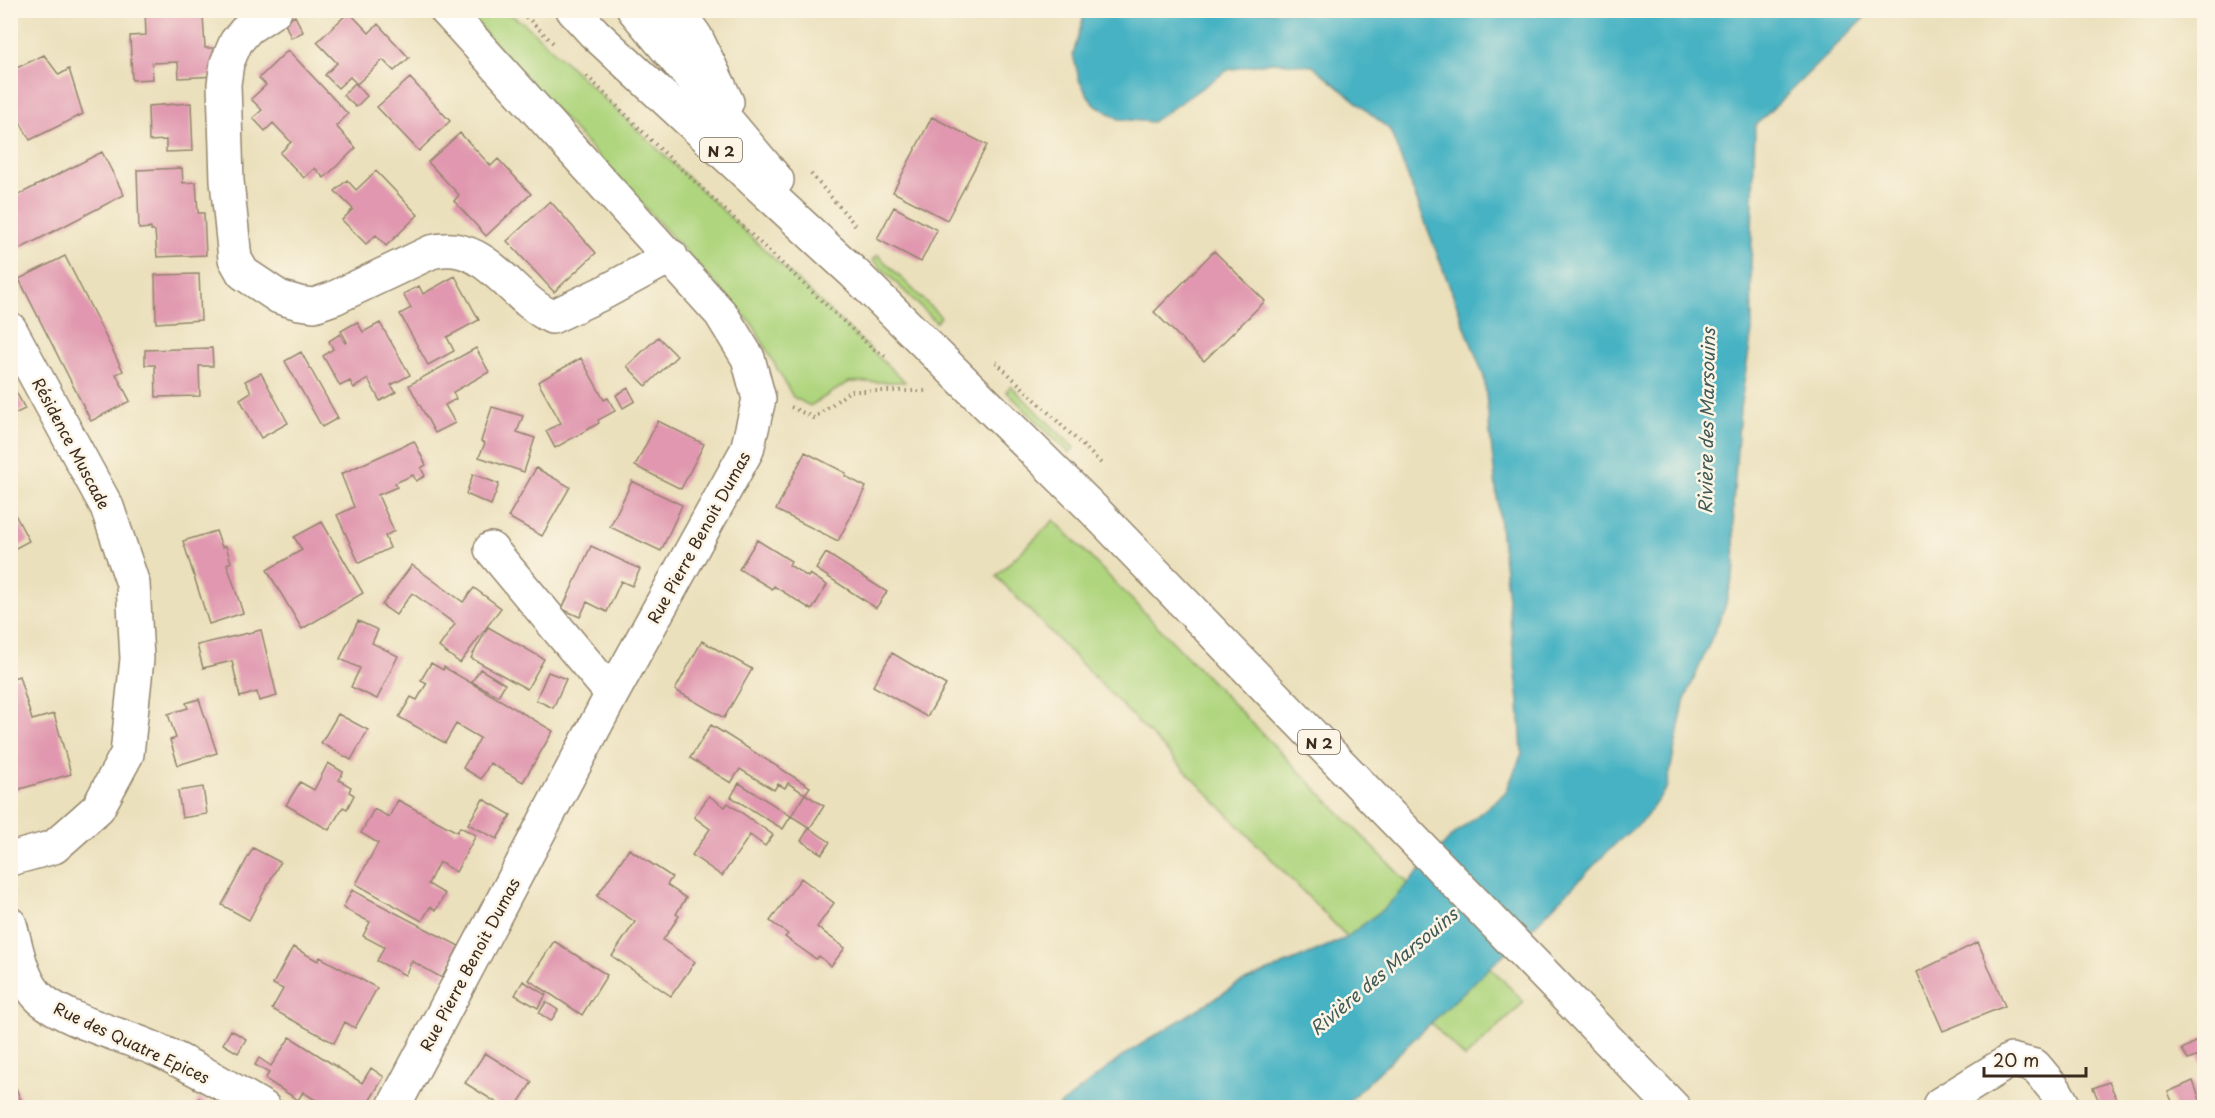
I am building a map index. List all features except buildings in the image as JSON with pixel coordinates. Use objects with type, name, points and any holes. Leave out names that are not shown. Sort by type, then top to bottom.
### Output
[{"type":"street","points":[[275,10],[248,28],[236,42],[227,63],[224,84],[227,181],[235,259],[243,273],[256,283],[279,297],[314,305],[442,249],[473,255],[489,265],[539,311],[552,317],[671,256]]},
{"type":"street","name":"Rue Pierre Benoit Dumas","points":[[393,1107],[612,694],[747,450],[759,399],[748,358],[721,314],[671,256],[446,10]]},
{"type":"street","points":[[563,10],[583,22]]},
{"type":"street","name":"N 2","points":[[634,10],[746,141],[848,268]]},
{"type":"street","points":[[677,10],[696,37],[746,141]]},
{"type":"street","name":"N 2","points":[[583,22],[848,268],[1092,508],[1674,1107]]},
{"type":"street","name":"Résidence Muscade","points":[[10,329],[107,507],[133,584],[137,659],[127,754],[98,807],[54,847],[10,859]]},
{"type":"street","points":[[491,549],[612,694]]},
{"type":"street","name":"Rue des Quatre Epices","points":[[10,924],[25,978],[41,999],[63,1013],[154,1048],[264,1107]]},
{"type":"street","points":[[1940,1104],[2011,1060],[2035,1066],[2055,1090],[2065,1107]]},
{"type":"path","points":[[516,10],[530,20],[563,52]]},
{"type":"path","points":[[579,68],[659,148],[873,349],[896,361]]},
{"type":"path","points":[[810,173],[861,231]]},
{"type":"path","points":[[989,355],[1103,465]]},
{"type":"path","points":[[755,414],[790,406],[814,418],[850,391],[925,391],[918,384]]},
{"type":"green space","points":[[465,11],[505,11],[525,24],[905,382],[849,382],[810,406],[793,397],[753,325]]},
{"type":"green space","points":[[878,255],[941,317],[936,322],[873,260]]},
{"type":"green space","points":[[1011,386],[1074,448],[1069,453],[1006,391]]},
{"type":"green space","points":[[1054,520],[1524,1002],[1465,1058],[996,576]]},
{"type":"water","name":"Rivière des Marsouins","points":[[1085,11],[1871,11],[1755,126],[1751,268],[1752,331],[1740,409],[1733,503],[1735,568],[1725,607],[1684,702],[1667,787],[1645,818],[1614,845],[1541,919],[1342,1107],[1057,1108],[1127,1053],[1238,984],[1344,939],[1386,907],[1451,837],[1506,792],[1522,753],[1519,702],[1484,377],[1390,130],[1313,66],[1272,62],[1228,70],[1152,122],[1119,119],[1093,104],[1080,82],[1073,55]]}]
